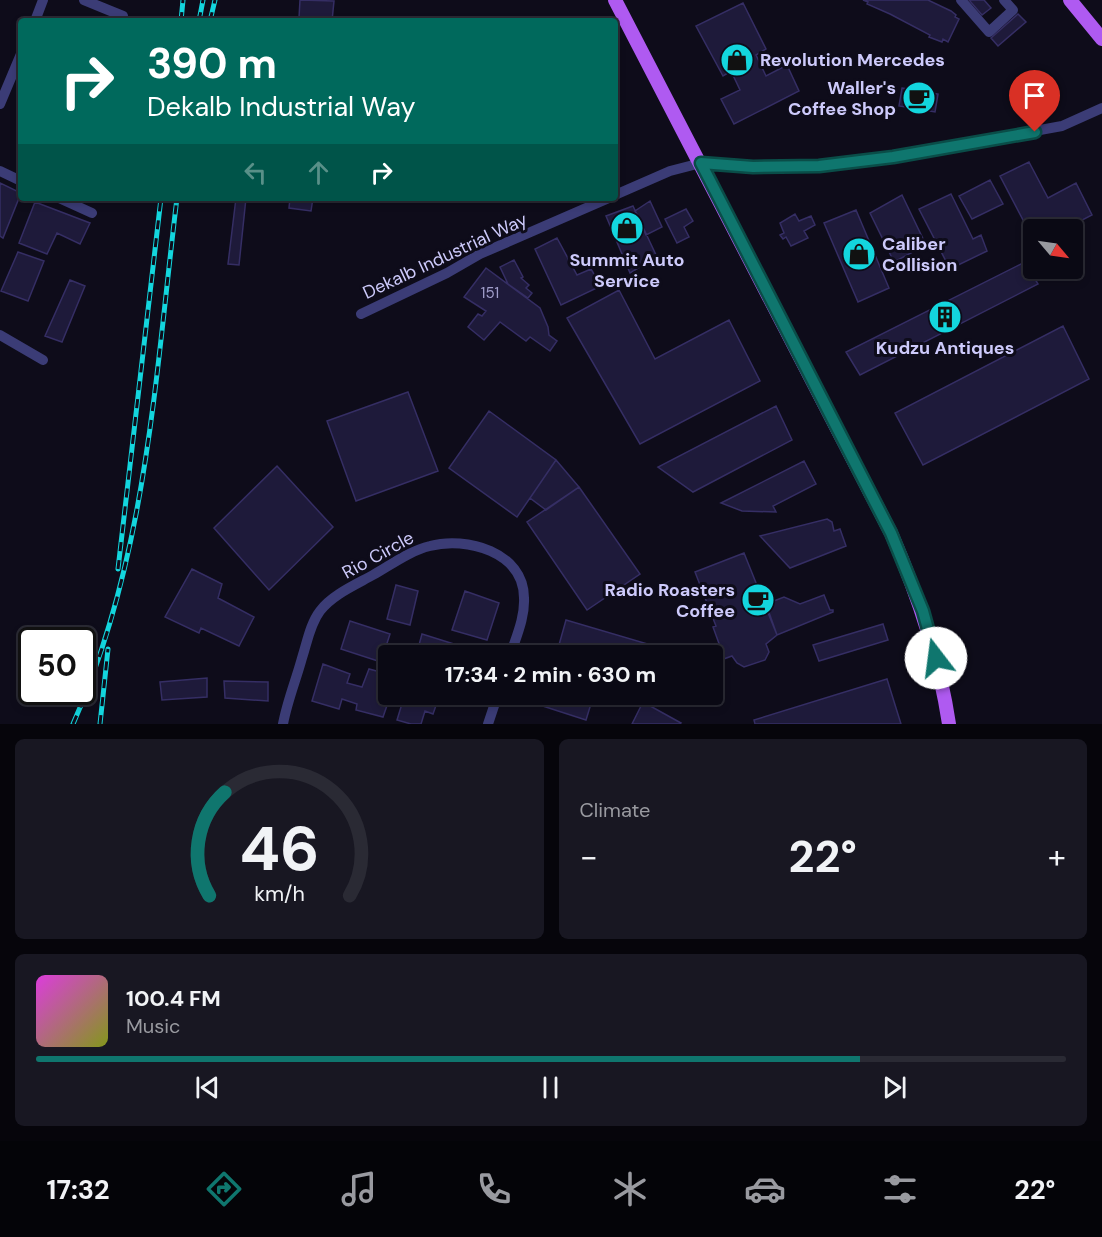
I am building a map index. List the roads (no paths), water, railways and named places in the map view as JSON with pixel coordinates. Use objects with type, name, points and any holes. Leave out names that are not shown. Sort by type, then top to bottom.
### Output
[{"type":"main road","points":[[615,0],[891,533],[907,568],[930,632],[949,724]]},
{"type":"main road","points":[[1070,0],[1102,39]]},
{"type":"street","points":[[35,18],[43,0]]},
{"type":"street","points":[[84,0],[123,16]]},
{"type":"street","points":[[961,0],[989,32],[1013,10],[1004,0]]},
{"type":"street","points":[[0,104],[18,61]]},
{"type":"street","points":[[618,194],[670,171],[701,163],[782,167],[819,166],[874,160],[1062,126],[1102,108]]},
{"type":"street","points":[[0,171],[18,180]]},
{"type":"street","points":[[66,201],[92,213]]},
{"type":"street","name":"Dekalb Industrial Way","points":[[362,314],[447,273],[480,254],[602,201]]},
{"type":"street","points":[[0,335],[43,360]]},
{"type":"street","name":"Rio Circle","points":[[283,724],[311,630],[319,612],[332,599],[406,556],[427,547],[457,543],[479,547],[503,559],[518,573],[524,590],[524,607],[513,645]]},
{"type":"street","points":[[488,724],[494,705]]},
{"type":"railway","points":[[181,18],[183,0]]},
{"type":"railway","points":[[200,18],[203,0]]},
{"type":"railway","points":[[211,18],[215,0]]},
{"type":"railway","points":[[118,569],[161,201]]},
{"type":"railway","points":[[73,724],[98,661],[133,531],[154,399],[177,201]]},
{"type":"railway","points":[[100,724],[108,649]]},
{"type":"place","name":"Revolution Mercedes","points":[[737,60]]},
{"type":"place","name":"Waller's Coffee Shop","points":[[919,98]]},
{"type":"place","name":"Summit Auto Service","points":[[627,228]]},
{"type":"place","name":"Caliber Collision","points":[[859,254]]},
{"type":"place","name":"Kudzu Antiques","points":[[945,317]]},
{"type":"place","name":"Radio Roasters Coffee","points":[[758,600]]}]
